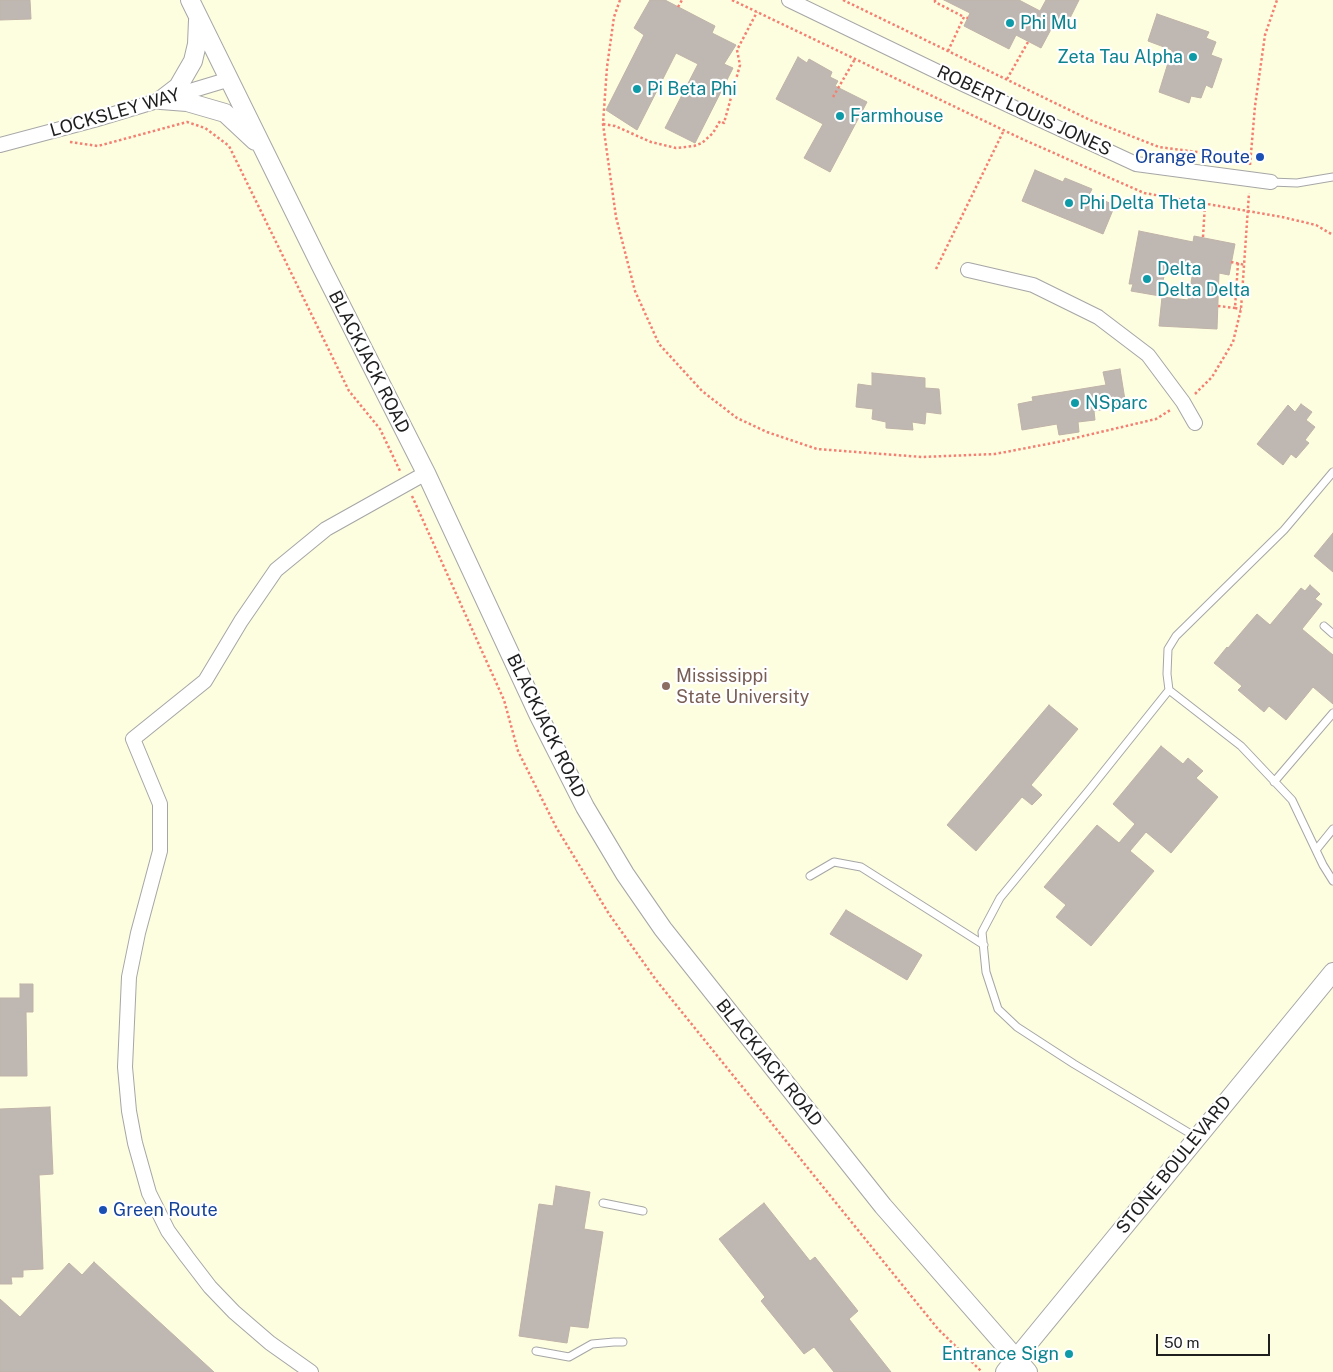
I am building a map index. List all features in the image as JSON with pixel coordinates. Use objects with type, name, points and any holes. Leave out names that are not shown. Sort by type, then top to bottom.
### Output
[{"type":"street","name":"BLACKJACK ROAD","points":[[190,0],[320,264],[426,473],[543,724],[585,807],[626,874],[663,929],[1010,1365],[1028,1372]]},
{"type":"street","name":"ROBERT LOUIS JONES","points":[[789,0],[963,84],[1136,164],[1271,182]]},
{"type":"street","points":[[161,100],[178,87],[193,61],[197,44],[198,17]]},
{"type":"street","name":"LOCKSLEY WAY","points":[[0,145],[94,120],[230,79]]},
{"type":"street","points":[[161,100],[187,102],[225,113],[266,153]]},
{"type":"street","points":[[968,270],[1033,285],[1098,318],[1148,355],[1183,402],[1195,423]]},
{"type":"street","points":[[311,1372],[270,1343],[234,1312],[210,1287],[168,1231],[149,1193],[135,1143],[129,1111],[125,1050],[129,977],[138,933],[160,851],[160,804],[133,739],[205,680],[241,621],[276,570],[326,529],[426,473]]},
{"type":"street","name":"STONE BOULEVARD","points":[[1010,1365],[1333,972]]},
{"type":"lane","points":[[1271,182],[1296,184],[1333,177]]},
{"type":"lane","points":[[1333,472],[1284,530],[1176,636],[1168,649],[1167,674],[1169,690],[1241,746],[1292,800],[1323,865],[1333,881]]},
{"type":"lane","points":[[1324,626],[1333,634]]},
{"type":"lane","points":[[1169,690],[1000,898],[982,932],[986,972],[998,1009],[1017,1027],[1074,1064],[1196,1137]]},
{"type":"lane","points":[[1274,782],[1333,713]]},
{"type":"lane","points":[[1316,850],[1333,829]]},
{"type":"lane","points":[[810,876],[834,862],[861,868],[984,945]]},
{"type":"lane","points":[[603,1203],[643,1211]]},
{"type":"lane","points":[[536,1351],[569,1357],[592,1344],[623,1342]]},
{"type":"path","points":[[620,0],[614,17],[607,67],[603,124],[618,226],[635,291],[659,344],[702,392],[737,418],[767,432],[817,449],[922,457],[995,454],[1058,442],[1156,419],[1190,398],[1212,377],[1233,342],[1241,309],[1255,106],[1265,35],[1277,0]]},
{"type":"path","points":[[678,7],[682,0]]},
{"type":"path","points":[[732,0],[1004,130],[1144,193],[1282,217],[1316,225],[1333,235]]},
{"type":"path","points":[[843,0],[1090,120],[1159,147],[1250,159]]},
{"type":"path","points":[[936,0],[935,2],[968,18]]},
{"type":"path","points":[[603,124],[615,126],[652,142],[676,148],[702,143],[713,133],[720,121],[724,123],[740,65],[737,50],[757,12]]},
{"type":"path","points":[[948,51],[964,17]]},
{"type":"path","points":[[1007,79],[1028,42]]},
{"type":"path","points":[[833,97],[855,59]]},
{"type":"path","points":[[936,269],[1004,130]]},
{"type":"path","points":[[1203,237],[1205,204]]},
{"type":"path","points":[[1231,262],[1245,265]]},
{"type":"path","points":[[1235,308],[1238,263]]},
{"type":"path","points":[[1218,306],[1241,309]]},
{"type":"shaded area","name":"Mississippi State University","points":[[0,0],[1333,0],[1333,1372],[0,1372]]},
{"type":"building","points":[[0,0],[30,0],[31,19],[0,20]]},
{"type":"building","name":"Pi Beta Phi","points":[[650,0],[665,0],[715,26],[712,33],[736,45],[724,64],[733,68],[695,143],[665,128],[698,64],[676,53],[637,130],[606,110],[644,35],[634,28]]},
{"type":"building","name":"Phi Mu","points":[[944,0],[1019,0],[1040,11],[1046,0],[1079,0],[1066,26],[1056,20],[1041,48],[1016,35],[1009,49],[964,26],[970,13]]},
{"type":"building","name":"Zeta Tau Alpha","points":[[1157,14],[1209,32],[1206,38],[1216,42],[1211,55],[1222,59],[1212,88],[1206,85],[1201,98],[1191,96],[1189,103],[1159,92],[1172,50],[1148,41]]},
{"type":"building","name":"Farmhouse","points":[[798,57],[807,63],[809,59],[832,72],[830,77],[838,81],[835,86],[867,102],[830,172],[804,158],[823,124],[776,99]]},
{"type":"building","name":"Phi Delta Theta","points":[[1035,170],[1063,182],[1065,178],[1092,189],[1089,195],[1115,205],[1103,234],[1022,201]]},
{"type":"building","name":"Delta Delta Delta","points":[[1139,231],[1193,242],[1194,236],[1235,244],[1229,275],[1219,273],[1217,329],[1159,326],[1162,297],[1188,300],[1193,271],[1166,266],[1160,296],[1131,291],[1133,284],[1129,284]]},
{"type":"building","name":"NSparc","points":[[1120,369],[1126,406],[1094,411],[1095,420],[1078,422],[1079,432],[1059,435],[1057,424],[1022,430],[1018,404],[1033,401],[1032,397],[1106,385],[1103,372]]},
{"type":"building","points":[[872,373],[925,378],[925,388],[939,389],[941,414],[926,412],[925,424],[912,422],[913,430],[886,428],[886,422],[872,419],[873,409],[856,407],[858,384],[872,386]]},
{"type":"building","points":[[1301,404],[1312,412],[1306,420],[1315,427],[1305,440],[1309,443],[1296,458],[1291,454],[1283,465],[1257,444],[1288,405],[1295,412]]},
{"type":"building","points":[[1333,533],[1333,572],[1314,556]]},
{"type":"building","points":[[1310,585],[1320,594],[1315,599],[1322,604],[1302,629],[1333,655],[1333,704],[1313,687],[1286,720],[1269,706],[1264,712],[1238,690],[1242,686],[1214,663],[1257,614],[1270,625],[1301,588],[1305,591]]},
{"type":"building","points":[[1049,705],[1078,729],[1031,785],[1042,795],[1032,805],[1022,797],[976,851],[947,825]]},
{"type":"building","points":[[1161,746],[1183,764],[1188,758],[1203,771],[1196,778],[1218,797],[1171,853],[1146,832],[1130,851],[1154,871],[1091,946],[1056,917],[1066,905],[1044,887],[1097,825],[1119,843],[1135,824],[1113,804]]},
{"type":"building","points":[[846,910],[922,955],[907,980],[830,934]]},
{"type":"building","points":[[20,984],[33,984],[33,1012],[26,1012],[27,1076],[0,1076],[0,998],[20,998]]},
{"type":"building","points":[[50,1107],[53,1174],[39,1175],[43,1269],[23,1270],[23,1277],[11,1277],[12,1284],[0,1284],[0,1109]]},
{"type":"building","points":[[556,1186],[590,1192],[584,1229],[603,1232],[588,1328],[570,1326],[567,1343],[519,1336],[539,1204],[553,1206]]},
{"type":"building","points":[[764,1203],[810,1261],[815,1257],[858,1311],[849,1319],[891,1372],[834,1372],[814,1347],[804,1354],[761,1301],[765,1297],[719,1239]]},
{"type":"building","points":[[94,1262],[214,1372],[0,1372],[0,1299],[20,1317],[69,1263],[82,1275]]},
{"type":"place","name":"Phi Mu","points":[[1010,23]]},
{"type":"place","name":"Zeta Tau Alpha","points":[[1193,57]]},
{"type":"place","name":"Pi Beta Phi","points":[[637,89]]},
{"type":"place","name":"Farmhouse","points":[[840,116]]},
{"type":"place","name":"Orange Route","points":[[1260,157]]},
{"type":"place","name":"Phi Delta Theta","points":[[1069,203]]},
{"type":"place","name":"Delta Delta Delta","points":[[1147,279]]},
{"type":"place","name":"NSparc","points":[[1075,403]]},
{"type":"place","name":"Mississippi State University","points":[[666,686]]},
{"type":"place","name":"Green Route","points":[[103,1210]]},
{"type":"place","name":"Entrance Sign","points":[[1069,1354]]}]
